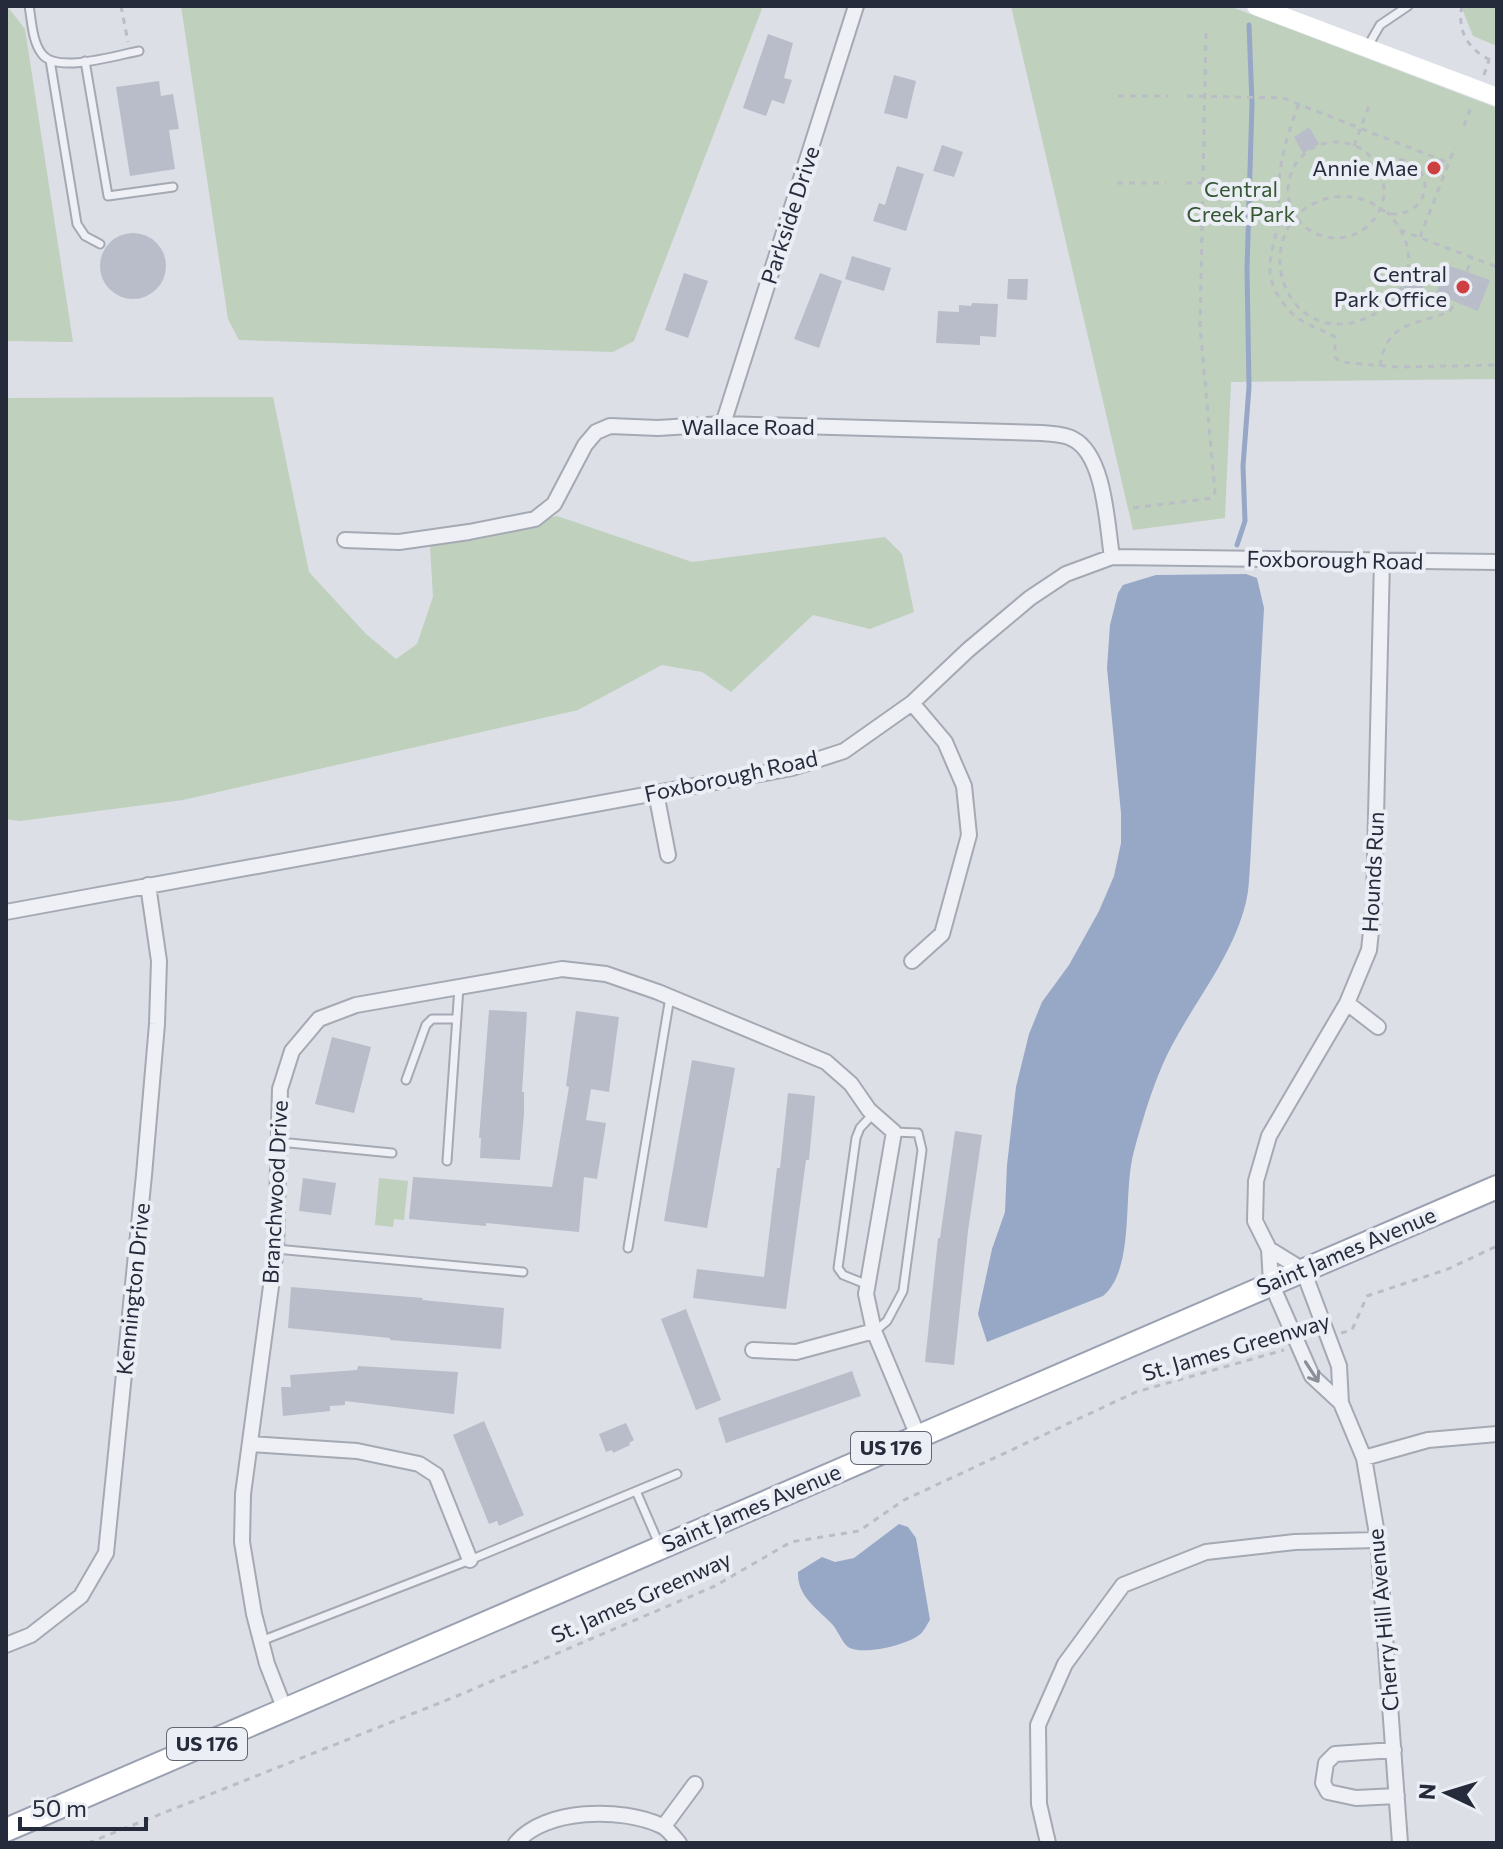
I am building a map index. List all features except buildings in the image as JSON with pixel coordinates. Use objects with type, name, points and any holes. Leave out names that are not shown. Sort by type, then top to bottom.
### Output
[{"type":"main road","name":"Saint James Avenue","points":[[6,1830],[1497,1187]]},
{"type":"street","name":"Parkside Drive","points":[[723,424],[856,6]]},
{"type":"street","points":[[1256,6],[1497,97]]},
{"type":"street","name":"Wallace Road","points":[[345,540],[399,542],[535,519],[554,504],[585,445],[596,432],[610,426],[658,428],[723,424],[1032,432],[1073,439],[1090,456],[1102,489],[1112,557]]},
{"type":"street","name":"Foxborough Road","points":[[6,912],[792,768],[844,751],[912,703],[1030,598],[1066,574],[1112,557],[1497,562]]},
{"type":"street","name":"Hounds Run","points":[[1271,1283],[1269,1249],[1255,1221],[1256,1181],[1269,1136],[1347,1003],[1369,950],[1374,902],[1382,560]]},
{"type":"street","points":[[912,703],[945,742],[958,771],[964,786],[969,835],[942,934],[912,961]]},
{"type":"street","points":[[656,793],[668,855]]},
{"type":"street","name":"Kennington Drive","points":[[6,1645],[31,1635],[81,1596],[106,1553],[157,1024],[159,961],[148,885]]},
{"type":"street","name":"Branchwood Drive","points":[[285,1710],[261,1641],[242,1542],[243,1494],[276,1249],[280,1089],[292,1051],[319,1019],[356,1005],[562,969],[606,974],[670,997],[826,1062],[851,1084],[873,1114],[894,1132]]},
{"type":"street","points":[[1347,1003],[1378,1027]]},
{"type":"street","points":[[894,1132],[866,1294],[874,1331],[918,1436]]},
{"type":"street","points":[[1269,1249],[1303,1270]]},
{"type":"street","name":"Cherry Hill Avenue","points":[[1303,1270],[1339,1366],[1341,1403],[1364,1458],[1378,1540],[1400,1843]]},
{"type":"street","name":"Cherry Hill Avenue","points":[[1271,1283],[1312,1376],[1341,1403]]},
{"type":"street","points":[[753,1350],[796,1352],[874,1331]]},
{"type":"street","points":[[1364,1458],[1428,1440],[1497,1434]]},
{"type":"street","points":[[251,1444],[291,1444],[357,1451],[419,1464],[436,1475],[470,1560]]},
{"type":"street","points":[[1048,1843],[1039,1804],[1038,1725],[1065,1664],[1123,1585],[1206,1552],[1295,1542],[1378,1540]]},
{"type":"street","points":[[1394,1750],[1335,1754],[1326,1763],[1323,1783],[1328,1792],[1356,1798],[1397,1796]]},
{"type":"street","points":[[664,1826],[695,1784]]},
{"type":"street","points":[[516,1843],[524,1833],[574,1814],[616,1813],[664,1826],[679,1843]]},
{"type":"lane","points":[[29,6],[35,41],[44,57],[56,63],[135,52]]},
{"type":"lane","points":[[1367,48],[1380,25],[1408,6]]},
{"type":"lane","points":[[50,60],[77,224],[85,236],[100,244]]},
{"type":"lane","points":[[85,61],[108,196],[173,187]]},
{"type":"lane","points":[[447,1161],[459,987]]},
{"type":"lane","points":[[628,1248],[670,997]]},
{"type":"lane","points":[[406,1080],[426,1025],[432,1019],[456,1019]]},
{"type":"lane","points":[[868,1285],[843,1275],[838,1268],[856,1138],[860,1128],[873,1114]]},
{"type":"lane","points":[[874,1331],[887,1321],[903,1291],[922,1150],[918,1133],[894,1132]]},
{"type":"lane","points":[[279,1142],[392,1153]]},
{"type":"lane","points":[[276,1249],[523,1272]]},
{"type":"lane","points":[[261,1641],[470,1560],[677,1474]]},
{"type":"lane","points":[[636,1491],[660,1547]]},
{"type":"path","points":[[121,6],[135,52]]},
{"type":"path","points":[[1462,6],[1463,34],[1472,49],[1497,63]]},
{"type":"path","points":[[1133,508],[1212,498],[1215,492],[1200,326],[1206,32]]},
{"type":"path","points":[[1481,82],[1489,60]]},
{"type":"path","points":[[1118,96],[1168,96]]},
{"type":"path","points":[[1187,96],[1283,98],[1449,163]]},
{"type":"path","points":[[1464,126],[1474,99]]},
{"type":"path","points":[[1354,146],[1370,103]]},
{"type":"path","points":[[1299,104],[1287,135],[1279,181],[1278,219],[1270,253],[1272,281],[1285,306],[1307,325],[1335,337],[1336,360],[1380,366],[1497,365]]},
{"type":"path","points":[[1343,143],[1354,146],[1365,152],[1377,167],[1383,181],[1381,208],[1368,226],[1345,237],[1319,235],[1296,217],[1289,195],[1289,182],[1301,158],[1320,145],[1343,143]]},
{"type":"path","points":[[1420,238],[1455,147]]},
{"type":"path","points":[[1377,167],[1389,160],[1404,160],[1417,168],[1424,182],[1424,190],[1417,204],[1404,212],[1387,212]]},
{"type":"path","points":[[1117,183],[1166,183]]},
{"type":"path","points":[[1186,183],[1203,183]]},
{"type":"path","points":[[1333,197],[1358,198],[1381,208],[1400,230],[1406,249],[1407,269],[1396,297],[1374,317],[1355,323],[1335,324],[1316,318],[1300,307],[1283,282],[1280,263],[1282,243],[1296,217],[1317,202],[1333,197]]},
{"type":"path","points":[[1400,230],[1497,267]]},
{"type":"path","points":[[1467,271],[1472,258]]},
{"type":"path","points":[[1380,366],[1387,345],[1399,330],[1418,320],[1450,311],[1455,302]]},
{"type":"path","name":"St. James Greenway","points":[[1328,1337],[1352,1330],[1367,1296],[1448,1269],[1497,1246]]},
{"type":"path","name":"St. James Greenway","points":[[88,1843],[457,1696],[715,1586],[791,1542],[859,1531],[904,1500],[1136,1392],[1298,1346]]},
{"type":"green space","points":[[7,6],[25,29],[73,342],[6,341]]},
{"type":"green space","points":[[181,6],[763,6],[634,341],[613,352],[239,340],[228,319]]},
{"type":"green space","name":"Central Creek Park","points":[[1011,6],[1229,6],[1497,108],[1497,379],[1231,382],[1225,518],[1133,530]]},
{"type":"green space","points":[[1461,6],[1497,6],[1497,46],[1473,36]]},
{"type":"green space","points":[[273,397],[309,572],[366,634],[396,659],[417,644],[433,597],[430,546],[557,516],[692,562],[885,537],[902,554],[914,612],[870,629],[813,615],[731,692],[702,672],[662,665],[578,710],[183,800],[20,821],[6,819],[6,398]]},
{"type":"green space","points":[[379,1178],[408,1181],[404,1220],[394,1219],[393,1227],[375,1225]]},
{"type":"water","points":[[1246,574],[1257,578],[1264,608],[1249,884],[1240,922],[1222,961],[1168,1053],[1153,1089],[1134,1151],[1124,1249],[1113,1283],[1103,1296],[987,1342],[978,1314],[992,1249],[1005,1212],[1016,1087],[1029,1034],[1042,1002],[1069,965],[1099,911],[1114,876],[1121,843],[1107,668],[1110,625],[1118,593],[1123,585],[1156,575]]},
{"type":"water","points":[[899,1524],[908,1527],[916,1538],[930,1620],[921,1634],[905,1642],[873,1650],[848,1647],[804,1594],[798,1572],[822,1557],[835,1562],[854,1558]]},
{"type":"waterway","points":[[1237,545],[1245,521],[1243,466],[1249,387],[1247,269],[1252,104],[1249,25]]},
{"type":"place","name":"Annie Mae","points":[[1434,168]]},
{"type":"place","name":"Central Park Office","points":[[1463,287]]}]
